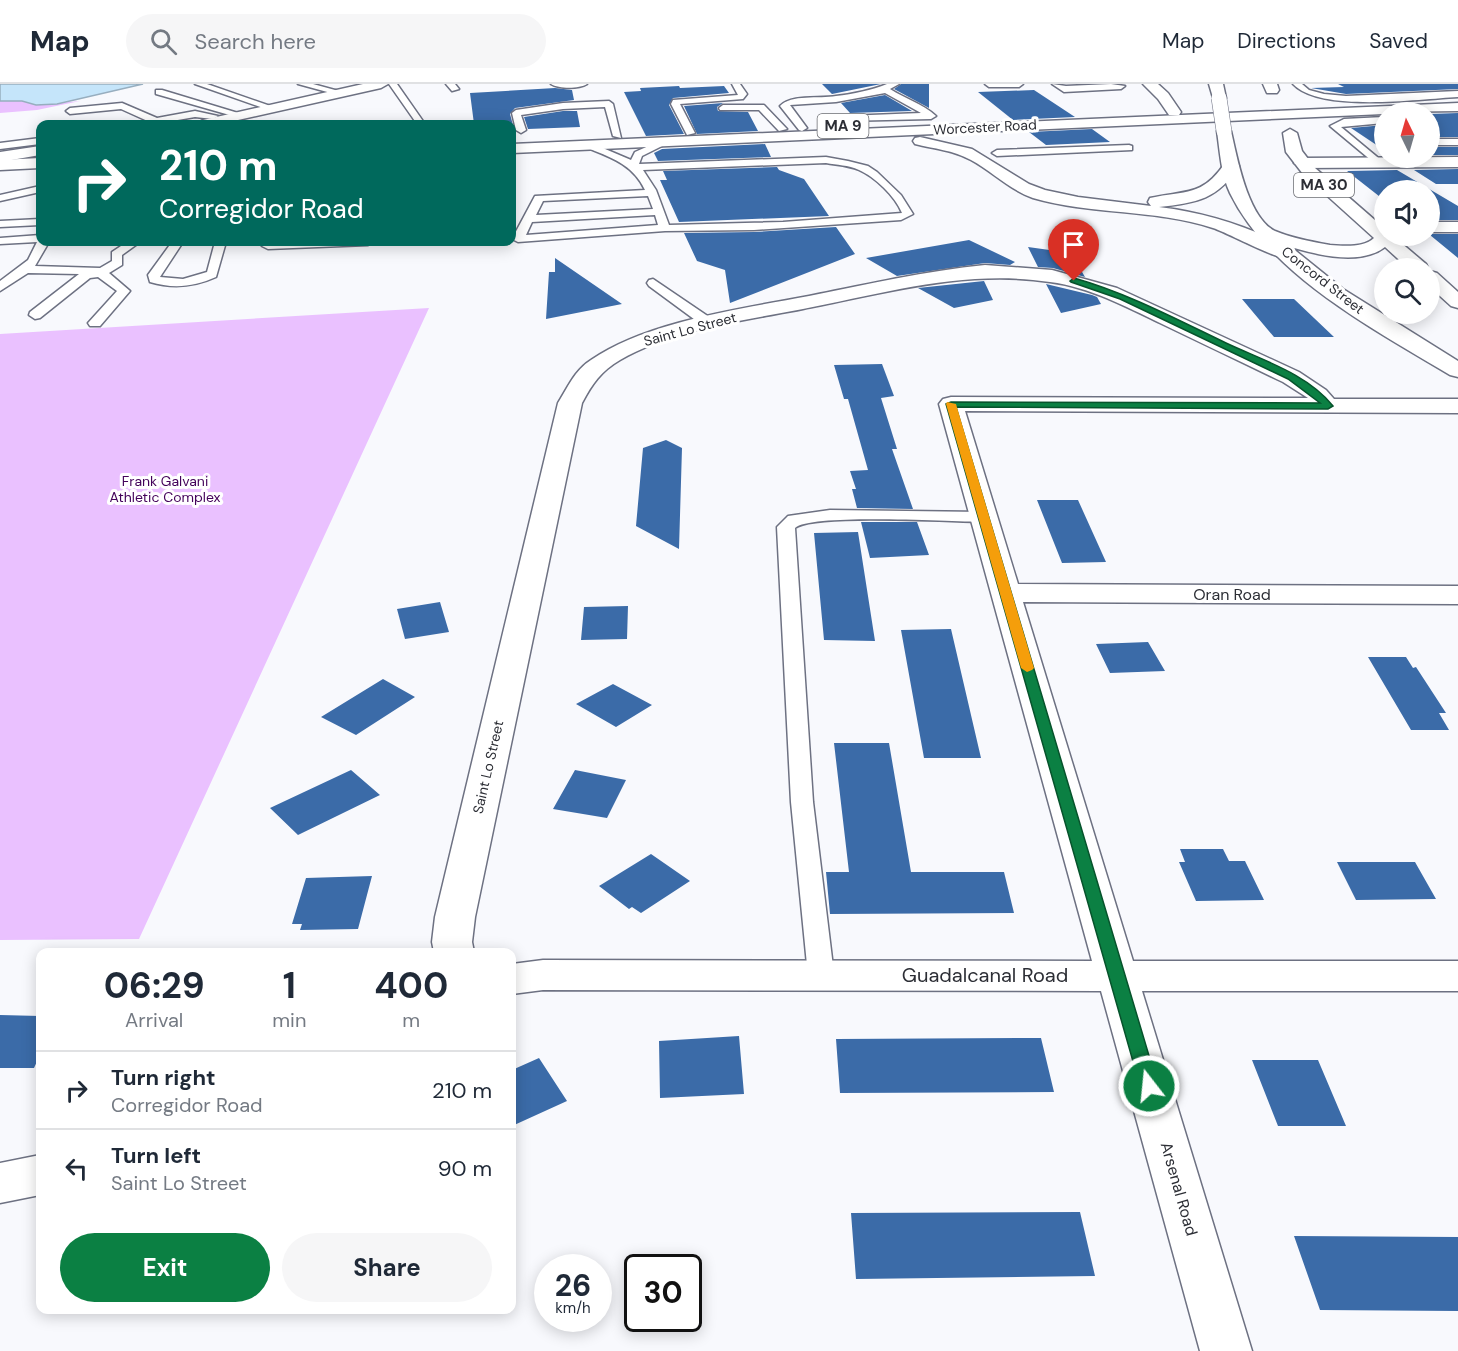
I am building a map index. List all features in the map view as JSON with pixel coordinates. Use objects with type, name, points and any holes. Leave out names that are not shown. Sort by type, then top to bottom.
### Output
[{"type":"main road","points":[[1150,84],[1163,96],[1174,112]]},
{"type":"main road","points":[[223,120],[249,118],[275,109],[373,85]]},
{"type":"main road","points":[[1273,108],[1270,96],[1282,90],[1342,105]]},
{"type":"main road","name":"Concord Street","points":[[1217,91],[1238,192],[1265,231],[1290,256],[1359,308],[1458,370]]},
{"type":"main road","name":"Worcester Road","points":[[516,136],[618,136],[802,128],[848,122],[934,118],[1174,112],[1458,100]]},
{"type":"main road","name":"Worcester Road","points":[[1440,109],[1458,107]]},
{"type":"main road","name":"Worcester Road","points":[[516,149],[1113,121],[1374,112]]},
{"type":"main road","points":[[1234,116],[1276,123],[1290,133],[1304,121],[1324,113]]},
{"type":"main road","points":[[1113,121],[1002,134],[996,136],[992,142],[997,153],[1022,174],[1050,189],[1095,199],[1124,202],[1152,202],[1195,197],[1218,185],[1231,166]]},
{"type":"main road","name":"MA 30","points":[[1290,133],[1292,146],[1302,163],[1374,226]]},
{"type":"main road","points":[[751,138],[873,137],[941,145],[972,154],[1010,181],[1037,193],[1081,204],[1172,214],[1214,222],[1250,236],[1290,256]]},
{"type":"main road","points":[[0,157],[36,152]]},
{"type":"main road","points":[[1440,162],[1456,162]]},
{"type":"main road","points":[[0,165],[36,163]]},
{"type":"main road","points":[[1302,163],[1374,163]]},
{"type":"main road","points":[[0,173],[36,171]]},
{"type":"main road","points":[[1440,227],[1458,227]]},
{"type":"main road","points":[[1265,231],[1291,243],[1330,250],[1372,249],[1377,246]]},
{"type":"main road","points":[[1396,246],[1408,258]]},
{"type":"main road","name":"Saint Lo Street","points":[[453,948],[455,917],[570,403],[575,389],[596,366],[613,355],[654,337],[707,322],[964,273],[1009,272],[1052,276],[1095,286],[1123,297],[1291,377],[1318,394],[1328,406]]},
{"type":"main road","points":[[1440,286],[1458,302]]},
{"type":"main road","name":"Arsenal Road","points":[[1226,1351],[951,404],[1328,406]]},
{"type":"main road","points":[[1328,406],[1458,406]]},
{"type":"main road","name":"Oran Road","points":[[1006,593],[1458,595]]},
{"type":"main road","name":"Guadalcanal Road","points":[[516,978],[543,975],[1458,976]]},
{"type":"main road","points":[[0,1183],[36,1176]]},
{"type":"lane","points":[[199,84],[275,109]]},
{"type":"lane","points":[[302,84],[342,93]]},
{"type":"lane","points":[[393,84],[418,120]]},
{"type":"lane","points":[[555,84],[581,84],[590,105]]},
{"type":"lane","points":[[690,133],[677,110],[676,102],[740,97],[743,94],[736,84]]},
{"type":"lane","points":[[885,90],[884,88],[895,84]]},
{"type":"lane","points":[[989,84],[1019,84]]},
{"type":"lane","points":[[1056,84],[1064,89],[1121,86],[1118,84]]},
{"type":"lane","points":[[802,128],[784,106],[788,103],[885,90],[901,100],[915,104],[934,118]]},
{"type":"lane","points":[[1282,90],[1301,90],[1316,96],[1345,99],[1458,94]]},
{"type":"lane","points":[[159,92],[249,118]]},
{"type":"lane","points":[[827,99],[848,122]]},
{"type":"lane","points":[[516,136],[516,113],[563,106],[609,104],[618,136]]},
{"type":"lane","points":[[70,111],[122,106],[153,120]]},
{"type":"lane","points":[[677,110],[761,106],[782,129]]},
{"type":"lane","points":[[172,120],[195,114],[209,114],[223,120]]},
{"type":"lane","points":[[1374,120],[1344,122],[1335,126],[1374,160]]},
{"type":"lane","points":[[0,146],[36,142]]},
{"type":"lane","points":[[633,167],[638,154],[664,142]]},
{"type":"lane","points":[[1440,142],[1458,142]]},
{"type":"lane","points":[[588,145],[633,167],[644,178],[665,228]]},
{"type":"lane","points":[[997,153],[1129,148]]},
{"type":"lane","points":[[1440,153],[1456,162]]},
{"type":"lane","points":[[633,167],[826,160],[854,165],[868,171],[902,201],[908,214],[901,217],[811,224],[706,229],[665,228],[518,239],[539,198],[650,193]]},
{"type":"lane","points":[[0,198],[36,190]]},
{"type":"lane","points":[[528,219],[658,212]]},
{"type":"lane","points":[[0,224],[36,222]]},
{"type":"lane","points":[[0,241],[36,240]]},
{"type":"lane","points":[[0,287],[25,269],[40,253],[41,246]]},
{"type":"lane","points":[[35,315],[86,275],[103,272],[118,262],[116,254],[128,246]]},
{"type":"lane","points":[[174,246],[154,275],[154,279],[167,284],[184,284],[202,280],[212,274],[219,246]]},
{"type":"lane","points":[[25,269],[103,272],[124,291],[95,323]]},
{"type":"lane","points":[[653,283],[707,322]]},
{"type":"lane","points":[[821,975],[802,802],[786,527],[794,520],[830,515],[983,517]]},
{"type":"green space","points":[[0,101],[22,101],[36,105],[80,101],[37,110],[0,113]]},
{"type":"green space","name":"Frank Galvani Athletic Complex","points":[[429,308],[139,939],[0,940],[0,334]]},
{"type":"water","points":[[0,84],[143,84],[57,104],[36,105],[22,101],[0,101]]},
{"type":"building","points":[[822,84],[881,84],[832,94]]},
{"type":"building","points":[[901,84],[929,84],[929,108],[894,89]]},
{"type":"building","points":[[1338,84],[1458,84],[1458,89],[1346,94],[1311,88],[1344,87]]},
{"type":"building","points":[[679,86],[680,88],[724,86],[729,93],[673,98],[669,105],[684,134],[646,136],[624,92],[641,91],[640,88]]},
{"type":"building","points":[[555,88],[572,90],[574,100],[515,108],[510,114],[512,120],[473,120],[470,93]]},
{"type":"building","points":[[1034,90],[1075,117],[1013,120],[978,92]]},
{"type":"building","points":[[885,95],[912,111],[850,113],[841,103]]},
{"type":"building","points":[[723,103],[717,107],[718,111],[748,112],[758,131],[697,134],[684,106]]},
{"type":"building","points":[[577,111],[580,127],[528,129],[524,117]]},
{"type":"building","points":[[1458,113],[1458,137],[1440,137],[1440,114]]},
{"type":"building","points":[[1374,126],[1374,143],[1351,128]]},
{"type":"building","points":[[1092,129],[1110,142],[1046,145],[1029,132]]},
{"type":"building","points":[[765,144],[771,157],[658,161],[654,153],[662,149]]},
{"type":"building","points":[[1440,147],[1458,147],[1458,155],[1440,155]]},
{"type":"building","points":[[777,167],[779,170],[804,179],[829,216],[679,222],[660,180],[667,180],[663,171]]},
{"type":"building","points":[[1458,169],[1458,184],[1440,184],[1440,180],[1430,180],[1414,170]]},
{"type":"building","points":[[1397,170],[1414,180],[1374,180],[1374,192],[1347,171]]},
{"type":"building","points":[[1440,195],[1458,206],[1458,220],[1440,220]]},
{"type":"building","points":[[836,227],[855,254],[730,303],[725,270],[697,261],[684,233],[754,232]]},
{"type":"building","points":[[1440,234],[1458,234],[1458,258],[1440,243]]},
{"type":"building","points":[[969,240],[1015,262],[1010,265],[985,263],[897,276],[866,258]]},
{"type":"building","points":[[1028,247],[1071,253],[1085,277],[1053,268],[1038,267]]},
{"type":"building","points":[[555,258],[622,304],[546,319],[549,272],[555,272]]},
{"type":"building","points":[[984,281],[993,300],[954,308],[918,288]]},
{"type":"building","points":[[1046,284],[1092,295],[1097,297],[1101,304],[1061,313]]},
{"type":"building","points":[[1242,299],[1294,299],[1334,337],[1274,337]]},
{"type":"building","points":[[882,364],[894,396],[881,398],[897,449],[892,449],[913,509],[857,508],[852,489],[856,489],[850,471],[868,470],[848,399],[844,399],[834,365]]},
{"type":"building","points":[[666,440],[682,448],[679,549],[636,526],[643,448]]},
{"type":"building","points":[[1037,500],[1078,500],[1106,562],[1062,563]]},
{"type":"building","points":[[861,522],[917,522],[929,555],[870,558]]},
{"type":"building","points":[[858,532],[875,641],[824,640],[814,533]]},
{"type":"building","points":[[440,602],[449,632],[405,639],[397,609]]},
{"type":"building","points":[[628,606],[627,639],[581,640],[584,607]]},
{"type":"building","points":[[951,629],[981,758],[924,758],[901,630]]},
{"type":"building","points":[[1148,642],[1165,671],[1110,673],[1096,644]]},
{"type":"building","points":[[1368,657],[1406,657],[1413,668],[1416,667],[1446,713],[1439,713],[1449,730],[1411,730]]},
{"type":"building","points":[[383,679],[415,697],[356,735],[321,717]]},
{"type":"building","points":[[613,684],[652,705],[616,727],[576,704]]},
{"type":"building","points":[[834,743],[889,743],[911,872],[1004,872],[1014,913],[830,914],[826,872],[849,872]]},
{"type":"building","points":[[351,770],[380,795],[298,835],[270,808]]},
{"type":"building","points":[[575,770],[626,780],[607,818],[553,809]]},
{"type":"building","points":[[1180,849],[1223,849],[1229,861],[1245,861],[1264,900],[1196,901],[1179,862],[1185,862]]},
{"type":"building","points":[[651,854],[690,881],[641,913],[632,907],[629,909],[599,886]]},
{"type":"building","points":[[1337,862],[1415,862],[1436,899],[1356,900]]},
{"type":"building","points":[[372,876],[358,929],[300,930],[302,924],[292,924],[306,878]]},
{"type":"building","points":[[0,1015],[36,1016],[36,1064],[34,1068],[0,1068]]},
{"type":"building","points":[[739,1036],[744,1094],[660,1098],[659,1041]]},
{"type":"building","points":[[1041,1038],[1054,1092],[840,1093],[836,1039]]},
{"type":"building","points":[[539,1058],[567,1101],[516,1124],[516,1068]]},
{"type":"building","points":[[1252,1060],[1318,1060],[1346,1126],[1278,1126]]},
{"type":"building","points":[[1080,1212],[1095,1276],[856,1279],[851,1213]]},
{"type":"building","points":[[1294,1236],[1458,1237],[1458,1311],[1320,1310]]},
{"type":"slow traffic","points":[[951,404],[1027,668]]},
{"type":"route","points":[[1074,281],[1123,297],[1291,377],[1318,394],[1328,406],[951,404],[1149,1086]]}]
